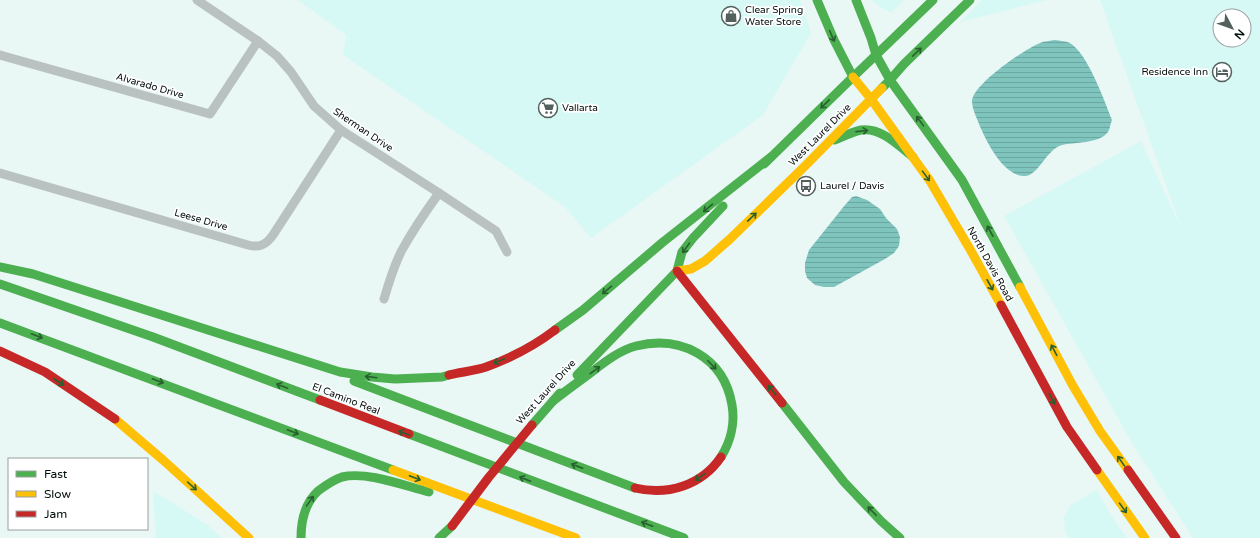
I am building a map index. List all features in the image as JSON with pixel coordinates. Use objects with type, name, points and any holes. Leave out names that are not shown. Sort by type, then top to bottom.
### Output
[{"type":"main road","name":"North Davis Road","points":[[817,0],[834,40],[853,77],[871,99],[930,181],[946,207],[1067,427],[1145,538]]},
{"type":"main road","name":"North Davis Road","points":[[856,0],[876,55],[890,80],[962,180],[1073,386],[1100,431],[1176,538]]},
{"type":"main road","name":"West Laurel Drive","points":[[443,538],[489,477],[553,401],[593,357],[677,271],[682,252],[693,238],[771,158],[933,0]]},
{"type":"main road","name":"West Laurel Drive","points":[[677,271],[692,269],[705,261],[736,233],[890,80],[904,64],[970,0]]},
{"type":"main road","points":[[826,144],[857,131],[867,129],[883,136],[913,157]]},
{"type":"main road","points":[[0,267],[33,274],[340,372],[395,379],[442,377],[485,367],[513,356],[540,341],[583,310],[658,247],[771,158]]},
{"type":"main road","points":[[677,271],[844,482],[900,538]]},
{"type":"main road","name":"El Camino Real","points":[[0,284],[153,338],[684,538]]},
{"type":"main road","points":[[0,322],[576,538]]},
{"type":"main road","points":[[301,360],[629,486],[648,490],[664,490],[681,487],[692,483],[702,476],[712,468],[719,459],[730,438],[733,426],[734,413],[730,392],[725,381],[701,355],[691,349],[670,343],[635,346],[621,352],[553,401]]},
{"type":"main road","points":[[0,351],[45,372],[117,421],[163,460],[249,538]]},
{"type":"main road","points":[[300,538],[300,527],[303,515],[312,497],[333,481],[356,475],[369,476],[504,511]]},
{"type":"main road","points":[[439,538],[452,526]]},
{"type":"street","name":"Sherman Drive","points":[[197,0],[269,49],[285,64],[314,106],[330,122],[496,231],[507,252]]},
{"type":"street","name":"Alvarado Drive","points":[[0,55],[210,114],[258,41]]},
{"type":"street","name":"Leese Drive","points":[[0,173],[257,247],[266,243],[273,236],[341,130]]},
{"type":"street","points":[[384,299],[402,249],[439,193]]},
{"type":"shaded area","points":[[298,0],[800,0],[811,33],[763,115],[591,238],[565,207],[343,55],[346,35]]},
{"type":"shaded area","points":[[873,0],[904,0],[891,13],[873,2]]},
{"type":"shaded area","points":[[982,0],[1046,0],[960,22]]},
{"type":"shaded area","points":[[1100,0],[1260,0],[1260,538],[1193,538],[1132,443],[1004,216],[1141,141],[1182,230]]},
{"type":"shaded area","points":[[1096,490],[1127,538],[1069,538],[1065,531],[1064,518],[1070,506]]},
{"type":"shaded area","points":[[153,491],[206,524],[222,538],[156,538]]},
{"type":"water","points":[[1055,40],[1070,43],[1077,49],[1089,67],[1112,120],[1109,131],[1104,136],[1093,141],[1062,145],[1051,152],[1033,173],[1023,176],[1015,174],[1008,169],[994,154],[980,127],[972,106],[972,101],[981,86],[1001,68],[1023,52],[1042,42]]},
{"type":"water","points":[[856,196],[867,200],[880,209],[886,218],[897,229],[900,237],[899,246],[894,253],[885,259],[834,287],[815,285],[807,278],[805,271],[805,263],[809,250],[845,205],[852,197]]},
{"type":"traffic: fast","points":[[764,164],[853,77],[834,40],[817,0]]},
{"type":"traffic: fast","points":[[856,0],[876,55],[890,80],[882,88]]},
{"type":"traffic: fast","points":[[876,55],[933,0]]},
{"type":"traffic: fast","points":[[970,0],[904,64],[890,80],[962,180],[1020,287]]},
{"type":"traffic: fast","points":[[853,77],[876,55]]},
{"type":"traffic: fast","points":[[835,140],[861,130],[876,131],[889,138],[913,157]]},
{"type":"traffic: fast","points":[[555,330],[583,310],[663,242],[771,157]]},
{"type":"traffic: fast","points":[[577,375],[677,271],[682,252],[723,206]]},
{"type":"traffic: fast","points":[[0,267],[33,274],[340,372],[395,379],[442,377],[449,375]]},
{"type":"traffic: fast","points":[[0,284],[153,337],[320,400]]},
{"type":"traffic: fast","points":[[0,323],[393,470]]},
{"type":"traffic: fast","points":[[553,401],[609,359],[629,348],[653,343],[684,347],[698,353],[710,362],[720,374],[727,388],[732,405],[733,418],[730,438],[721,457]]},
{"type":"traffic: fast","points":[[354,381],[635,488]]},
{"type":"traffic: fast","points":[[532,425],[560,393]]},
{"type":"traffic: fast","points":[[782,403],[844,482],[881,521],[900,538]]},
{"type":"traffic: fast","points":[[409,434],[684,538]]},
{"type":"traffic: fast","points":[[301,538],[303,519],[310,501],[318,491],[342,477],[363,476],[398,483],[429,492]]},
{"type":"traffic: fast","points":[[439,538],[452,526]]},
{"type":"traffic: slow","points":[[853,77],[871,99],[930,181],[1001,305]]},
{"type":"traffic: slow","points":[[677,271],[691,269],[705,261],[730,239],[882,88]]},
{"type":"traffic: slow","points":[[1020,287],[1073,386],[1100,431],[1128,470]]},
{"type":"traffic: slow","points":[[115,419],[163,460],[249,538]]},
{"type":"traffic: slow","points":[[393,470],[576,538]]},
{"type":"traffic: slow","points":[[1097,470],[1145,538]]},
{"type":"traffic: jam","points":[[677,271],[782,403]]},
{"type":"traffic: jam","points":[[1001,305],[1067,427],[1097,470]]},
{"type":"traffic: jam","points":[[449,375],[481,368],[504,360],[531,346],[555,330]]},
{"type":"traffic: jam","points":[[0,351],[45,372],[115,419]]},
{"type":"traffic: jam","points":[[320,400],[409,434]]},
{"type":"traffic: jam","points":[[452,526],[489,477],[532,425]]},
{"type":"traffic: jam","points":[[635,488],[660,490],[683,486],[704,475],[721,457]]},
{"type":"traffic: jam","points":[[1128,470],[1176,538]]},
{"type":"place","name":"Clear Spring Water Store","points":[[731,16]]},
{"type":"place","name":"Residence Inn","points":[[1222,72]]},
{"type":"place","name":"Vallarta","points":[[548,108]]},
{"type":"place","name":"Laurel / Davis","points":[[806,186]]}]
